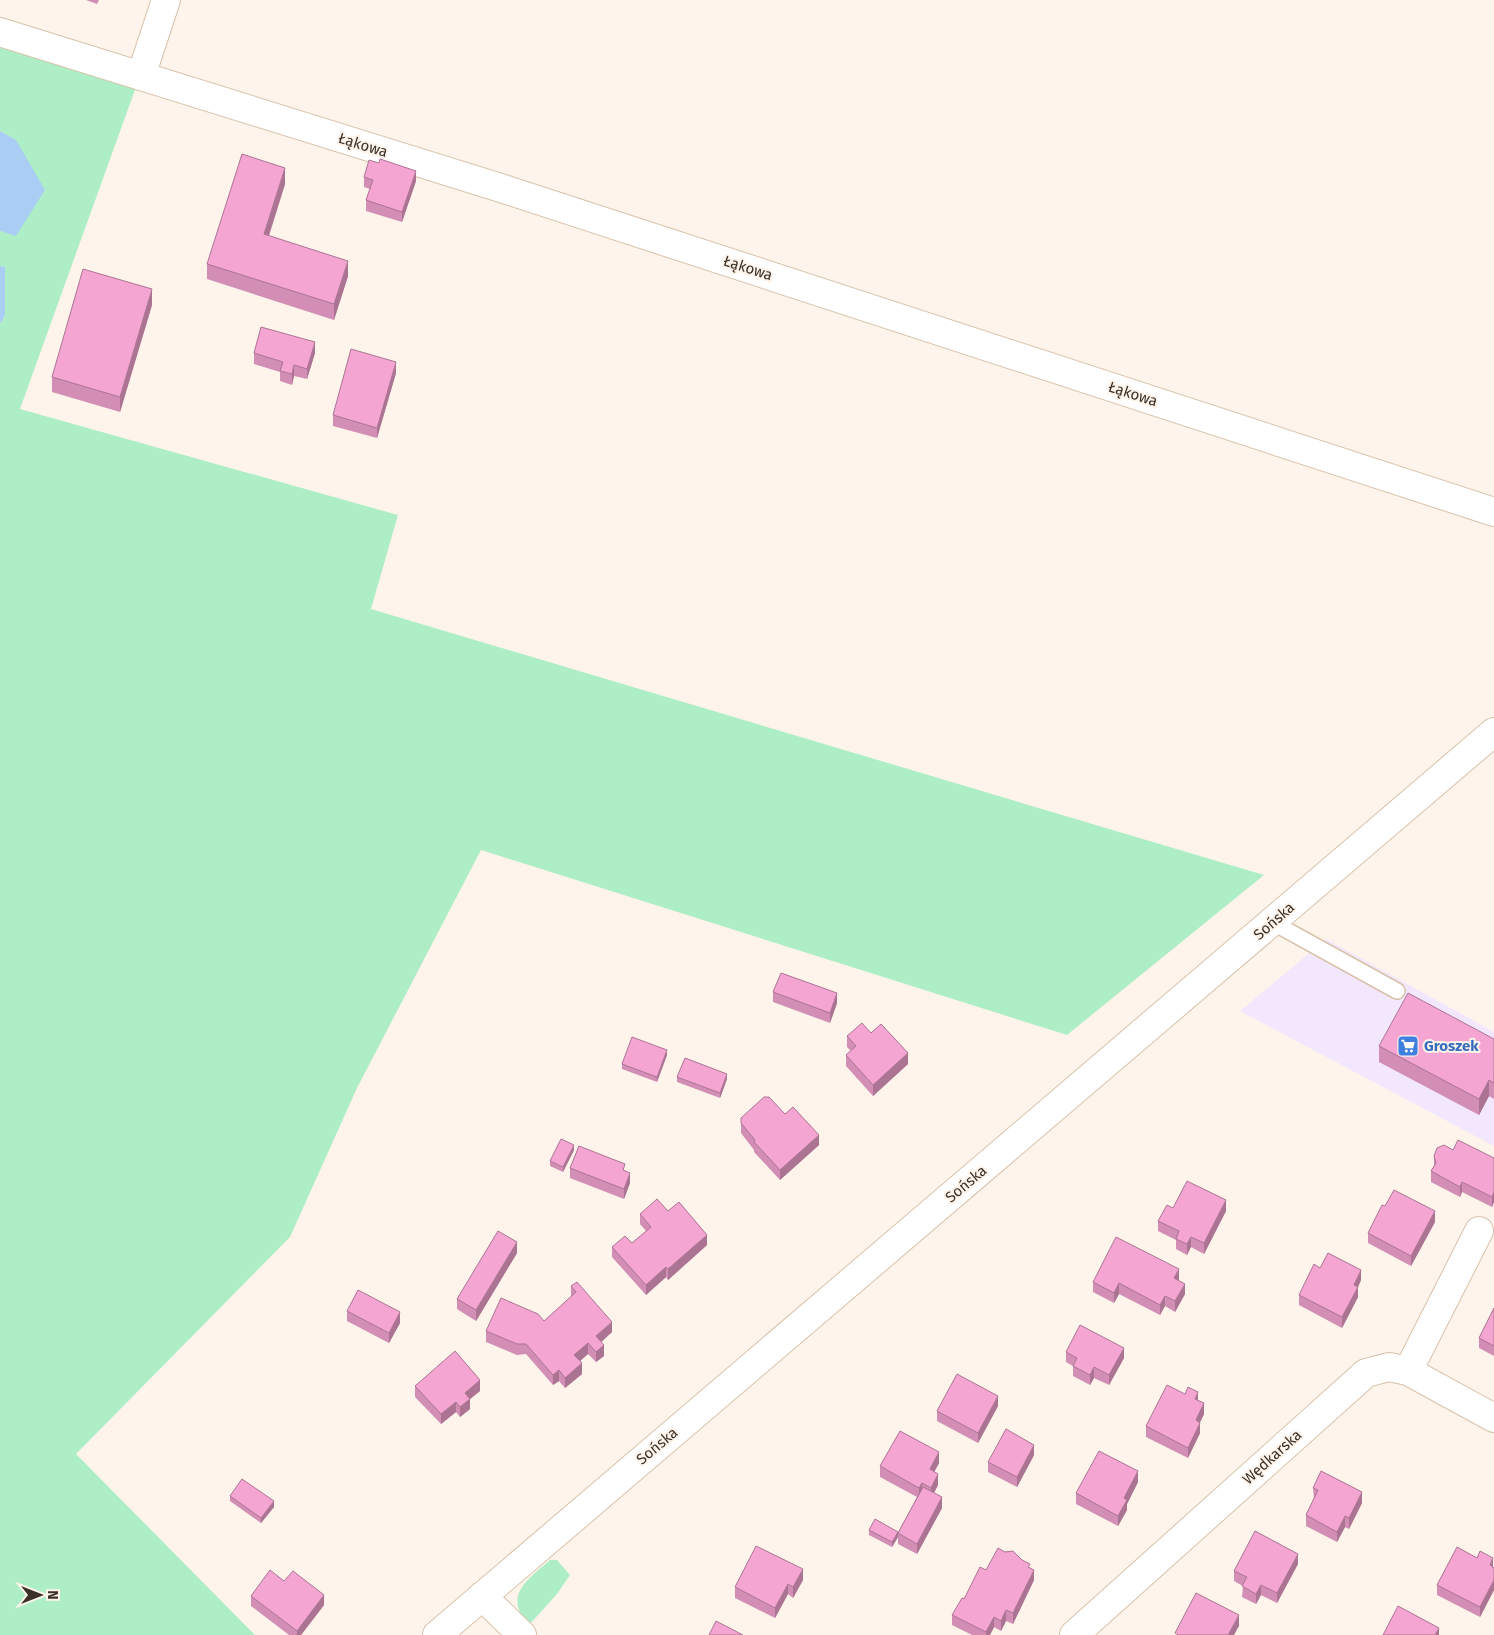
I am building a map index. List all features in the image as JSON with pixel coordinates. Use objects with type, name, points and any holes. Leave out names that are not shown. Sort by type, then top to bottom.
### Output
[{"type":"street","points":[[141,76],[166,0]]},
{"type":"street","name":"Łąkowa","points":[[0,32],[516,193],[1494,512]]},
{"type":"street","name":"Sońska","points":[[437,1635],[1494,732]]},
{"type":"street","points":[[1408,1371],[1479,1231]]},
{"type":"street","name":"Wędkarska","points":[[1074,1635],[1366,1373],[1389,1367],[1408,1371],[1494,1418]]},
{"type":"street","points":[[482,1596],[522,1635]]},
{"type":"lane","points":[[1272,922],[1397,991]]},
{"type":"shaded area","points":[[1326,939],[1494,1032],[1494,1146],[1240,1011]]},
{"type":"green space","points":[[0,46],[136,87],[20,409],[398,515],[371,609],[1264,875],[1067,1035],[481,850],[357,1088],[290,1237],[76,1454],[255,1635],[0,1635],[0,324],[5,315],[5,267],[0,266],[0,231],[16,235],[16,140],[0,131]]},
{"type":"green space","points":[[550,1560],[557,1560],[570,1575],[557,1594],[529,1625],[521,1615],[518,1597],[527,1581]]},
{"type":"water","points":[[0,131],[16,140],[45,190],[16,236],[0,231]]},
{"type":"water","points":[[0,266],[5,267],[5,315],[0,324]]},
{"type":"building","points":[[242,154],[285,168],[264,234],[348,261],[334,304],[207,264]]},
{"type":"building","points":[[380,159],[416,171],[402,212],[366,200],[373,180],[364,177],[369,160],[379,163]]},
{"type":"building","points":[[83,269],[152,289],[120,397],[52,377]]},
{"type":"building","points":[[261,327],[315,342],[307,369],[294,365],[292,374],[280,371],[283,362],[254,353]]},
{"type":"building","points":[[351,349],[396,362],[377,428],[333,415]]},
{"type":"building","points":[[781,973],[837,993],[830,1013],[773,992]]},
{"type":"building","points":[[1408,993],[1494,1039],[1494,1083],[1489,1080],[1479,1099],[1379,1046]]},
{"type":"building","points":[[862,1023],[871,1033],[881,1024],[908,1053],[873,1085],[846,1055],[856,1046],[847,1036]]},
{"type":"building","points":[[632,1037],[667,1050],[657,1077],[622,1064]]},
{"type":"building","points":[[685,1058],[727,1074],[720,1093],[677,1077]]},
{"type":"building","points":[[764,1097],[769,1097],[785,1114],[793,1107],[819,1135],[780,1170],[754,1142],[755,1140],[741,1123],[741,1118]]},
{"type":"building","points":[[561,1139],[574,1145],[563,1167],[550,1161]]},
{"type":"building","points":[[1458,1140],[1494,1158],[1494,1192],[1492,1197],[1462,1182],[1460,1187],[1431,1171],[1436,1163],[1434,1156],[1437,1148],[1444,1145],[1453,1150]]},
{"type":"building","points":[[579,1146],[625,1164],[623,1170],[630,1173],[624,1189],[570,1168]]},
{"type":"building","points":[[1187,1181],[1226,1200],[1204,1243],[1191,1237],[1187,1244],[1176,1239],[1179,1231],[1158,1221],[1167,1205],[1173,1208]]},
{"type":"building","points":[[1394,1190],[1435,1211],[1411,1256],[1368,1233],[1382,1205],[1385,1206]]},
{"type":"building","points":[[657,1199],[668,1211],[679,1202],[707,1235],[668,1269],[666,1267],[646,1285],[612,1247],[625,1236],[632,1243],[651,1227],[640,1214]]},
{"type":"building","points":[[498,1231],[517,1242],[476,1310],[457,1299]]},
{"type":"building","points":[[1116,1237],[1179,1269],[1174,1278],[1185,1284],[1175,1301],[1165,1296],[1160,1305],[1119,1283],[1114,1293],[1093,1282]]},
{"type":"building","points":[[1328,1253],[1361,1270],[1354,1285],[1358,1287],[1342,1317],[1299,1295],[1314,1264],[1320,1268]]},
{"type":"building","points":[[577,1282],[612,1322],[596,1336],[604,1345],[596,1352],[588,1343],[574,1355],[582,1363],[565,1378],[559,1370],[553,1375],[526,1344],[517,1344],[486,1331],[501,1298],[538,1314],[544,1321],[576,1292],[571,1286]]},
{"type":"building","points":[[358,1290],[400,1312],[389,1333],[347,1311]]},
{"type":"building","points":[[1494,1308],[1494,1346],[1479,1338]]},
{"type":"building","points":[[1080,1325],[1124,1348],[1109,1375],[1094,1367],[1090,1375],[1073,1366],[1077,1358],[1066,1352]]},
{"type":"building","points":[[455,1351],[480,1380],[465,1393],[470,1399],[460,1407],[456,1402],[441,1414],[415,1386]]},
{"type":"building","points":[[957,1374],[998,1396],[978,1433],[937,1411]]},
{"type":"building","points":[[1167,1385],[1185,1394],[1188,1387],[1198,1392],[1195,1399],[1204,1403],[1196,1420],[1200,1423],[1188,1448],[1146,1426]]},
{"type":"building","points":[[1006,1429],[1034,1445],[1017,1477],[988,1462]]},
{"type":"building","points":[[900,1431],[939,1452],[930,1469],[938,1474],[931,1488],[922,1483],[919,1488],[880,1466]]},
{"type":"building","points":[[1099,1451],[1138,1471],[1124,1498],[1127,1500],[1118,1516],[1076,1493]]},
{"type":"building","points":[[1321,1471],[1362,1492],[1349,1518],[1345,1516],[1337,1532],[1306,1515],[1318,1490],[1313,1488]]},
{"type":"building","points":[[242,1479],[274,1501],[261,1518],[230,1496]]},
{"type":"building","points":[[923,1487],[942,1497],[917,1544],[898,1533]]},
{"type":"building","points":[[875,1519],[898,1532],[892,1542],[869,1530]]},
{"type":"building","points":[[1255,1531],[1298,1554],[1277,1593],[1261,1585],[1256,1594],[1242,1586],[1247,1577],[1234,1571]]},
{"type":"building","points":[[756,1546],[803,1569],[793,1587],[788,1584],[775,1608],[735,1587]]},
{"type":"building","points":[[1457,1547],[1477,1558],[1480,1551],[1493,1558],[1490,1565],[1494,1568],[1494,1580],[1480,1607],[1437,1585]]},
{"type":"building","points":[[998,1548],[1005,1552],[1013,1551],[1022,1560],[1030,1564],[1028,1567],[1034,1570],[1013,1613],[1006,1610],[1001,1621],[994,1617],[986,1632],[952,1615],[962,1598],[964,1599],[980,1567],[986,1570]]},
{"type":"building","points":[[270,1570],[284,1581],[293,1571],[324,1595],[297,1631],[251,1596]]},
{"type":"building","points":[[1196,1593],[1239,1615],[1228,1635],[1178,1635],[1175,1633]]},
{"type":"building","points":[[1398,1606],[1439,1628],[1435,1635],[1383,1635]]},
{"type":"building","points":[[716,1621],[743,1635],[709,1635]]},
{"type":"place","name":"Groszek","points":[[1408,1046]]}]
